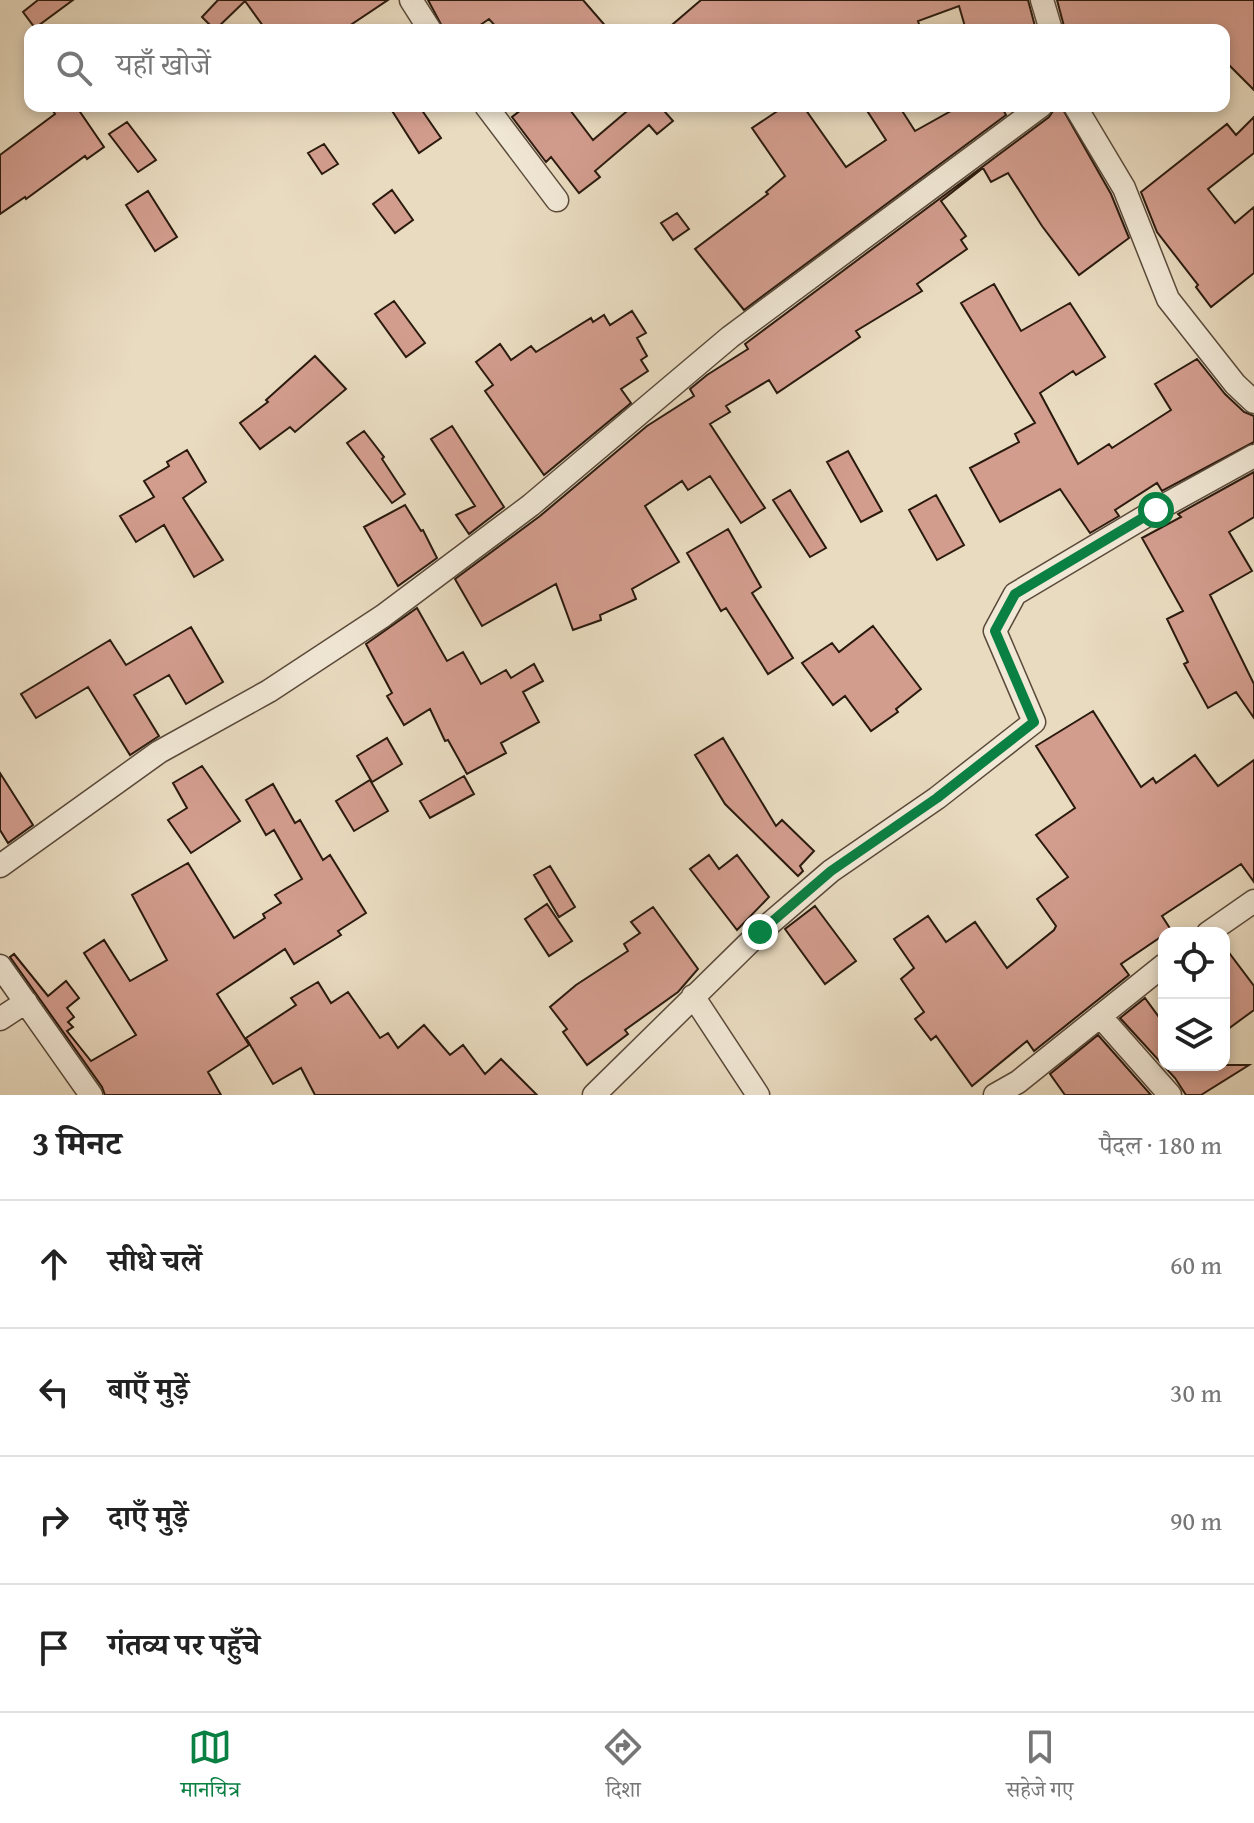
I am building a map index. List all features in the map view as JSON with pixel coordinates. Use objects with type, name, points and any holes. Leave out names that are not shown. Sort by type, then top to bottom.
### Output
[{"type":"street","points":[[411,0],[426,24]]},
{"type":"street","points":[[1042,0],[1049,24]]},
{"type":"street","points":[[491,112],[557,200]]},
{"type":"street","points":[[0,866],[159,752],[269,691],[383,616],[531,505],[730,337],[1033,112]]},
{"type":"street","points":[[1079,112],[1124,188],[1168,299],[1235,384],[1254,402]]},
{"type":"street","points":[[594,1095],[760,932],[831,871],[937,798],[1034,722],[995,631],[1015,594],[1254,456]]},
{"type":"street","points":[[1217,927],[1254,901]]},
{"type":"street","points":[[0,966],[90,1094]]},
{"type":"street","points":[[995,1095],[1018,1082],[1158,970]]},
{"type":"street","points":[[693,996],[758,1095]]},
{"type":"street","points":[[0,1019],[26,1002]]},
{"type":"street","points":[[1100,1016],[1170,1095]]},
{"type":"building","points":[[38,0],[73,0],[40,24],[32,24],[23,12]]},
{"type":"building","points":[[218,0],[388,0],[352,24],[262,24],[245,1],[221,24],[209,24],[202,17]]},
{"type":"building","points":[[428,0],[583,0],[604,24],[494,24],[489,19],[482,24],[441,24]]},
{"type":"building","points":[[701,0],[1028,0],[1034,24],[964,24],[959,6],[918,21],[919,24],[673,24]]},
{"type":"building","points":[[1057,0],[1254,0],[1254,90],[1230,66],[1230,24],[1063,24]]},
{"type":"building","points":[[80,112],[104,147],[87,159],[85,156],[0,214],[0,155],[55,114]]},
{"type":"building","points":[[393,112],[423,112],[441,138],[419,153]]},
{"type":"building","points":[[518,112],[572,112],[593,140],[626,112],[665,112],[673,121],[657,134],[649,125],[595,171],[600,177],[579,193],[551,157],[546,162],[512,117]]},
{"type":"building","points":[[776,112],[807,112],[846,167],[886,140],[868,112],[903,112],[915,131],[949,112],[1004,112],[1006,115],[744,310],[695,249],[768,194],[766,192],[785,176],[752,128]]},
{"type":"building","points":[[1052,112],[1064,112],[1111,194],[1129,238],[1079,275],[1008,173],[991,182],[983,168],[941,201],[966,236],[961,240],[967,249],[917,284],[922,291],[856,331],[860,337],[777,393],[769,380],[726,406],[730,412],[710,424],[765,508],[741,523],[710,476],[688,490],[682,481],[645,506],[679,562],[632,589],[636,599],[600,615],[601,620],[573,630],[556,584],[482,626],[455,579],[540,516],[647,426],[694,396],[690,389],[748,349],[745,344]]},
{"type":"building","points":[[1254,117],[1254,153],[1208,189],[1235,223],[1254,207],[1254,273],[1211,307],[1157,232],[1141,192],[1227,124],[1236,135]]},
{"type":"building","points":[[127,122],[156,160],[138,172],[109,134]]},
{"type":"building","points":[[324,144],[338,164],[322,174],[308,153]]},
{"type":"building","points":[[392,190],[413,220],[395,233],[373,204]]},
{"type":"building","points":[[148,191],[177,237],[155,251],[126,205]]},
{"type":"building","points":[[677,213],[689,229],[673,240],[661,223]]},
{"type":"building","points":[[994,284],[1021,331],[1070,303],[1105,357],[1076,375],[1073,371],[1040,393],[1078,464],[1109,444],[1112,448],[1171,410],[1155,384],[1197,359],[1225,394],[1244,412],[1254,416],[1254,442],[1162,491],[1157,483],[1115,510],[1119,516],[1090,533],[1060,489],[1000,522],[970,468],[1019,442],[1015,434],[1035,423],[961,303]]},
{"type":"building","points":[[394,301],[425,343],[406,357],[375,314]]},
{"type":"building","points":[[632,311],[646,333],[637,338],[647,356],[641,360],[648,371],[621,389],[631,403],[544,475],[485,391],[493,385],[476,362],[500,344],[511,360],[531,346],[536,352],[591,318],[593,322],[604,315],[610,325]]},
{"type":"building","points":[[315,356],[346,389],[295,432],[290,427],[260,449],[240,423],[268,402],[266,400]]},
{"type":"building","points":[[452,426],[504,507],[469,534],[456,515],[475,506],[431,439]]},
{"type":"building","points":[[364,431],[384,457],[382,459],[405,494],[392,503],[347,443]]},
{"type":"building","points":[[187,450],[206,482],[183,498],[223,560],[194,577],[164,525],[136,542],[120,516],[154,497],[144,481],[169,466],[167,462]]},
{"type":"building","points":[[848,451],[882,511],[861,522],[827,462]]},
{"type":"building","points":[[1254,472],[1254,517],[1229,532],[1252,571],[1210,595],[1254,684],[1254,718],[1236,692],[1208,708],[1184,664],[1188,662],[1167,619],[1183,611],[1142,538],[1181,517],[1178,514]]},
{"type":"building","points":[[790,490],[826,548],[810,557],[773,500]]},
{"type":"building","points":[[936,495],[964,545],[937,560],[909,510]]},
{"type":"building","points":[[405,505],[423,530],[437,558],[398,586],[364,527]]},
{"type":"building","points":[[728,529],[761,587],[752,593],[793,658],[768,674],[726,608],[721,611],[687,553]]},
{"type":"building","points":[[417,608],[447,661],[463,652],[481,684],[506,670],[511,678],[534,664],[543,681],[523,692],[539,722],[501,743],[506,753],[467,774],[448,740],[445,741],[430,709],[404,725],[387,696],[392,693],[366,644]]},
{"type":"building","points":[[873,626],[921,689],[896,709],[898,712],[871,731],[845,696],[833,705],[802,663],[832,643],[839,652]]},
{"type":"building","points":[[191,627],[223,682],[186,704],[169,675],[134,695],[159,736],[130,755],[88,687],[36,718],[21,694],[110,640],[126,665]]},
{"type":"building","points":[[1093,711],[1141,787],[1153,778],[1156,783],[1195,755],[1218,786],[1254,760],[1254,882],[1241,864],[1162,916],[1169,927],[1158,927],[1158,939],[1121,964],[1129,975],[1034,1051],[1027,1041],[972,1086],[936,1036],[931,1040],[915,1019],[924,1012],[901,979],[914,968],[894,939],[928,916],[946,942],[975,922],[1007,968],[1054,930],[1056,926],[1037,899],[1068,877],[1036,835],[1075,808],[1036,746]]},
{"type":"building","points":[[387,738],[402,764],[372,782],[357,756]]},
{"type":"building","points":[[723,738],[776,826],[782,820],[814,851],[800,866],[803,871],[798,876],[725,804],[695,755]]},
{"type":"building","points":[[202,766],[240,821],[191,853],[168,820],[187,808],[173,783]]},
{"type":"building","points":[[0,773],[33,825],[8,843],[0,830]]},
{"type":"building","points":[[464,776],[474,794],[430,818],[420,801]]},
{"type":"building","points":[[370,780],[388,811],[354,831],[336,801]]},
{"type":"building","points":[[273,784],[295,823],[300,820],[323,860],[330,855],[366,913],[338,931],[341,935],[294,964],[285,949],[217,994],[249,1045],[208,1072],[221,1095],[105,1095],[10,957],[14,954],[48,996],[66,981],[79,998],[67,1008],[74,1017],[68,1022],[73,1027],[67,1031],[91,1061],[136,1035],[84,953],[104,940],[130,981],[167,960],[132,895],[188,863],[234,938],[265,918],[263,914],[281,903],[275,895],[302,879],[274,830],[266,835],[246,800]]},
{"type":"building","points":[[709,855],[719,869],[737,855],[769,897],[737,930],[690,869]]},
{"type":"building","points":[[550,866],[575,907],[559,917],[534,875]]},
{"type":"building","points":[[547,904],[572,941],[549,956],[525,919]]},
{"type":"building","points":[[815,906],[856,961],[825,984],[785,929]]},
{"type":"building","points":[[653,907],[698,969],[678,992],[625,1030],[628,1034],[587,1065],[563,1032],[567,1029],[550,1007],[576,985],[628,951],[624,944],[640,933],[631,922]]},
{"type":"building","points":[[1230,954],[1254,986],[1254,1010],[1230,1028]]},
{"type":"building","points":[[318,982],[331,1003],[348,992],[380,1038],[388,1033],[398,1048],[424,1025],[450,1055],[463,1045],[485,1074],[501,1059],[537,1095],[315,1095],[301,1068],[273,1084],[246,1038],[296,1005],[291,998]]},
{"type":"building","points":[[1145,998],[1158,1016],[1158,1059],[1120,1018]]},
{"type":"building","points":[[1098,1035],[1151,1095],[1065,1095],[1050,1074]]},
{"type":"building","points":[[1230,1065],[1249,1065],[1201,1095],[1186,1095],[1169,1071],[1230,1071]]},
{"type":"route","points":[[760,932],[831,871],[937,798],[1034,722],[995,631],[1015,594],[1156,510]]}]
